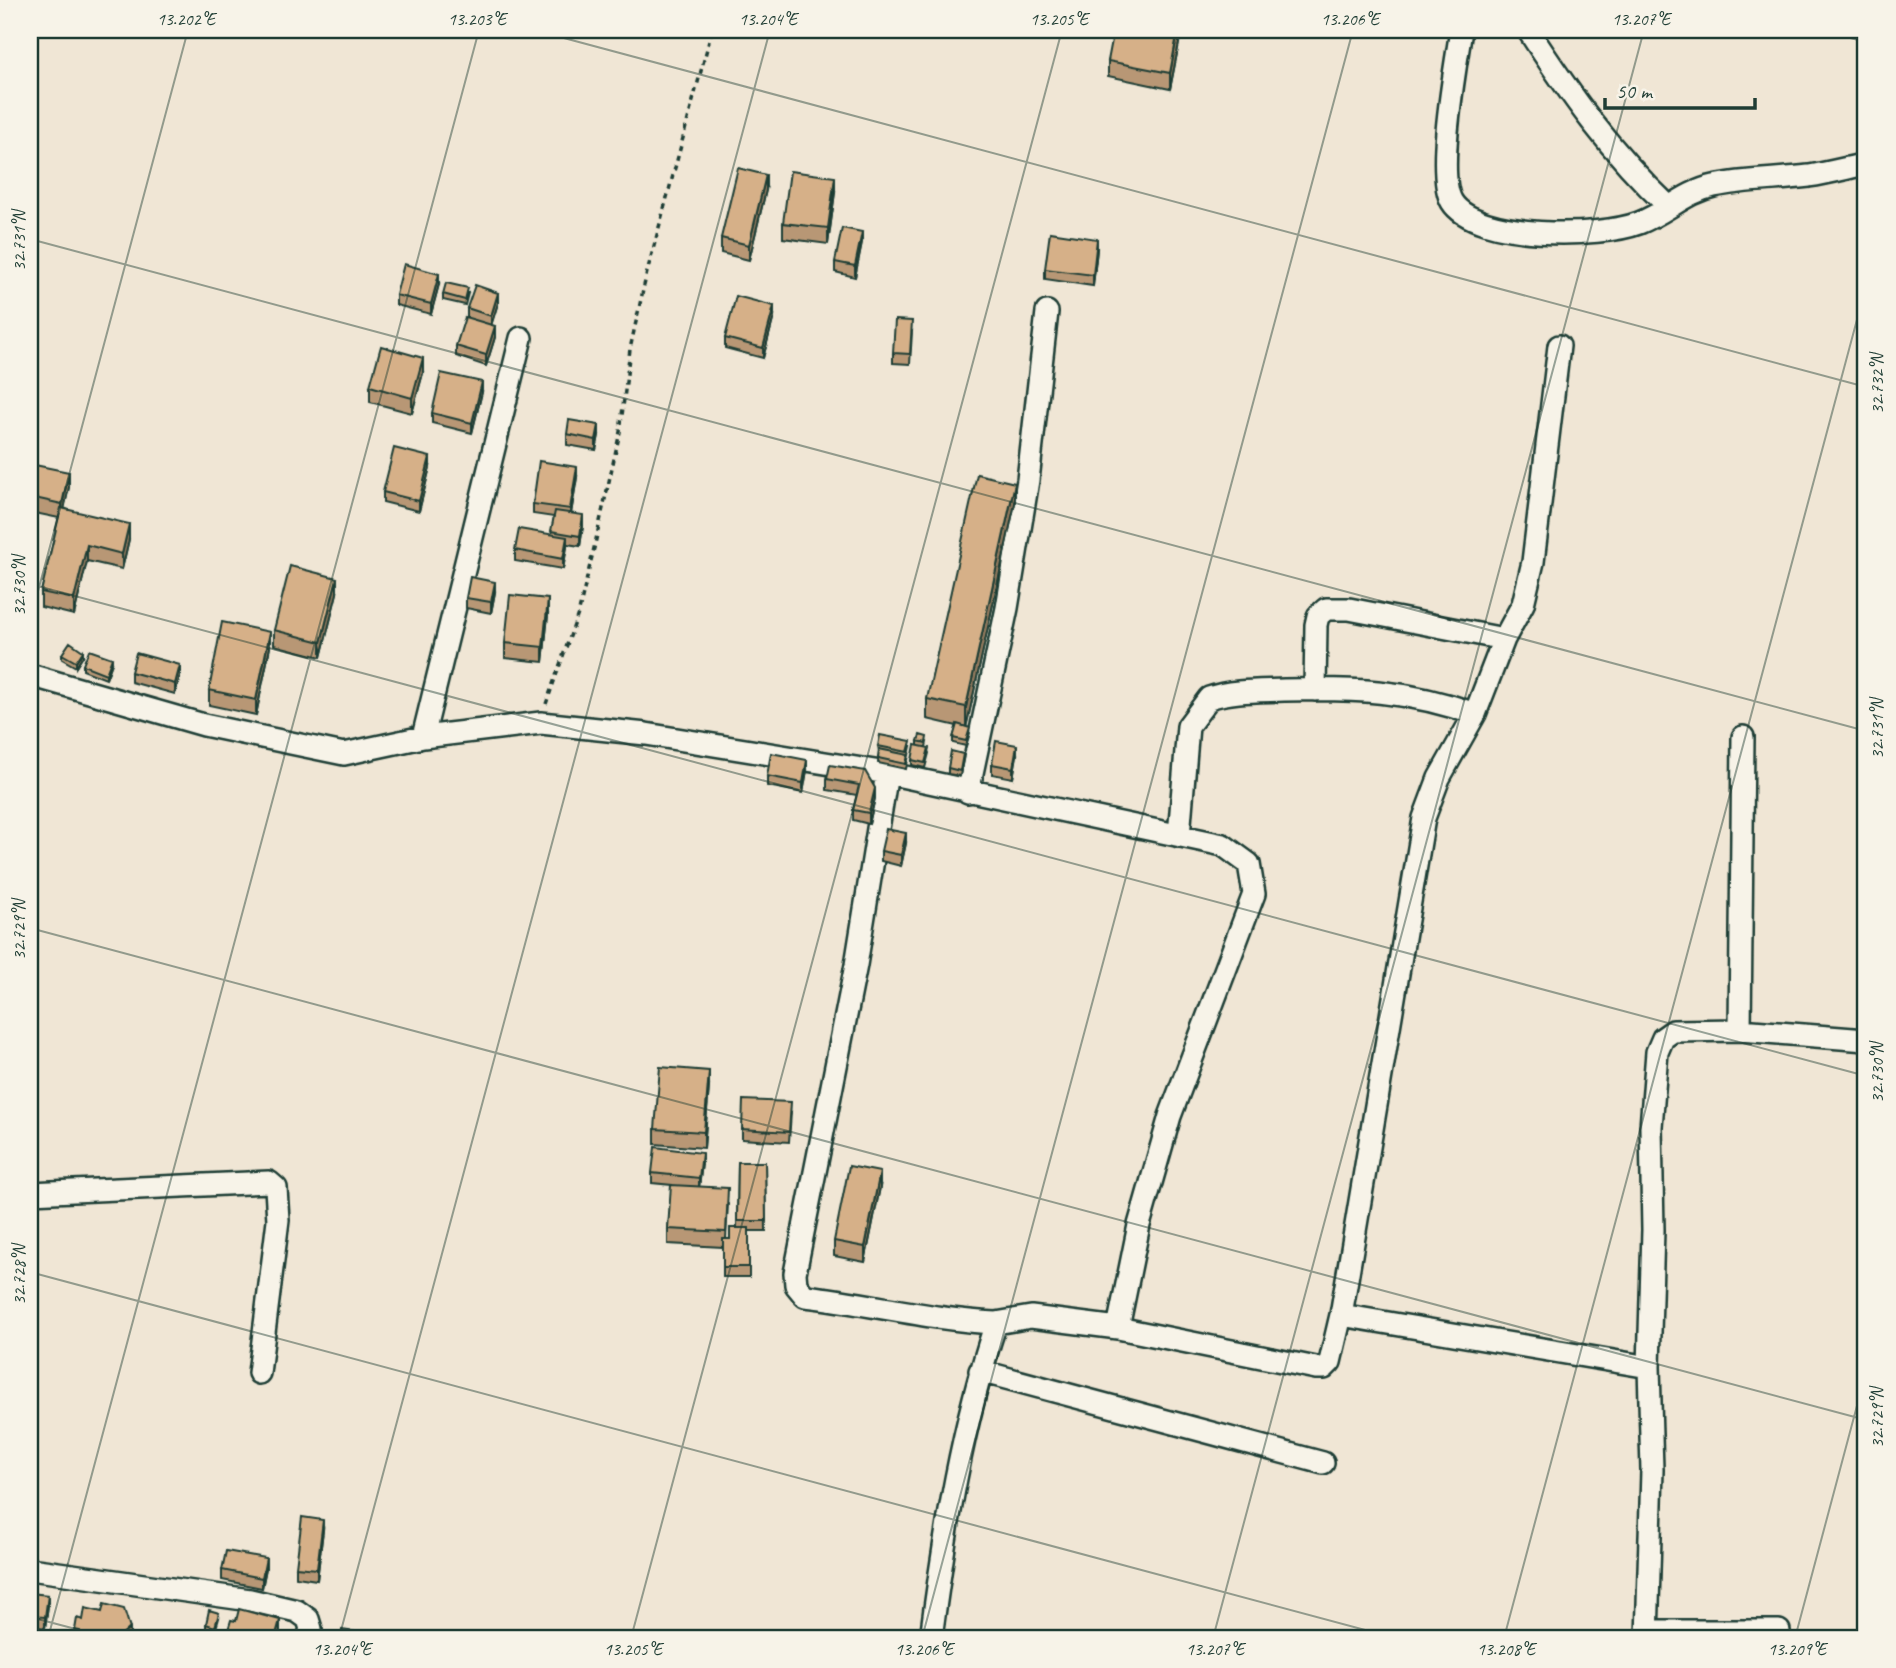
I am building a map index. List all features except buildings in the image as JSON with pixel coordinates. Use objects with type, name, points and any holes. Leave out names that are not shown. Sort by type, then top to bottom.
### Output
[{"type":"street","points":[[1461,30],[1446,149],[1446,185],[1451,200],[1461,214],[1480,223],[1563,233],[1639,223],[1684,195],[1714,186],[1812,176],[1866,164]]},
{"type":"street","points":[[1528,30],[1599,134],[1627,167],[1668,206]]},
{"type":"street","points":[[968,792],[1011,582],[1028,480],[1047,312]]},
{"type":"street","points":[[423,737],[521,338]]},
{"type":"street","points":[[887,773],[856,965],[795,1273],[796,1285],[804,1296],[853,1301],[955,1321],[996,1323],[1031,1317],[1118,1328],[1324,1368],[1330,1362],[1341,1315],[1424,818],[1438,778],[1475,714],[1504,639],[1523,604],[1533,562],[1559,346]]},
{"type":"street","points":[[1315,690],[1316,625],[1318,616],[1326,609],[1349,609],[1504,639]]},
{"type":"street","points":[[30,675],[204,725],[344,754],[423,737],[541,723],[646,734],[887,773],[1223,845],[1239,854],[1253,873],[1254,894],[1170,1116],[1139,1225],[1118,1328]]},
{"type":"street","points":[[1179,836],[1188,726],[1209,698],[1218,695],[1360,689],[1437,700],[1475,714]]},
{"type":"street","points":[[1740,1030],[1739,894],[1743,737]]},
{"type":"street","points":[[1779,1631],[1647,1635],[1652,1470],[1649,1367],[1653,1230],[1651,1128],[1657,1052],[1663,1038],[1673,1031],[1740,1030],[1866,1040]]},
{"type":"street","points":[[30,1193],[269,1182],[276,1188],[278,1220],[259,1373]]},
{"type":"street","points":[[1341,1315],[1649,1367]]},
{"type":"street","points":[[931,1638],[947,1517],[980,1371],[996,1323]]},
{"type":"street","points":[[980,1371],[1323,1462]]},
{"type":"street","points":[[30,1569],[250,1600],[297,1611],[308,1619],[311,1629],[308,1638]]},
{"type":"path","points":[[541,723],[579,611],[620,432],[630,349],[642,295],[712,30]]}]
